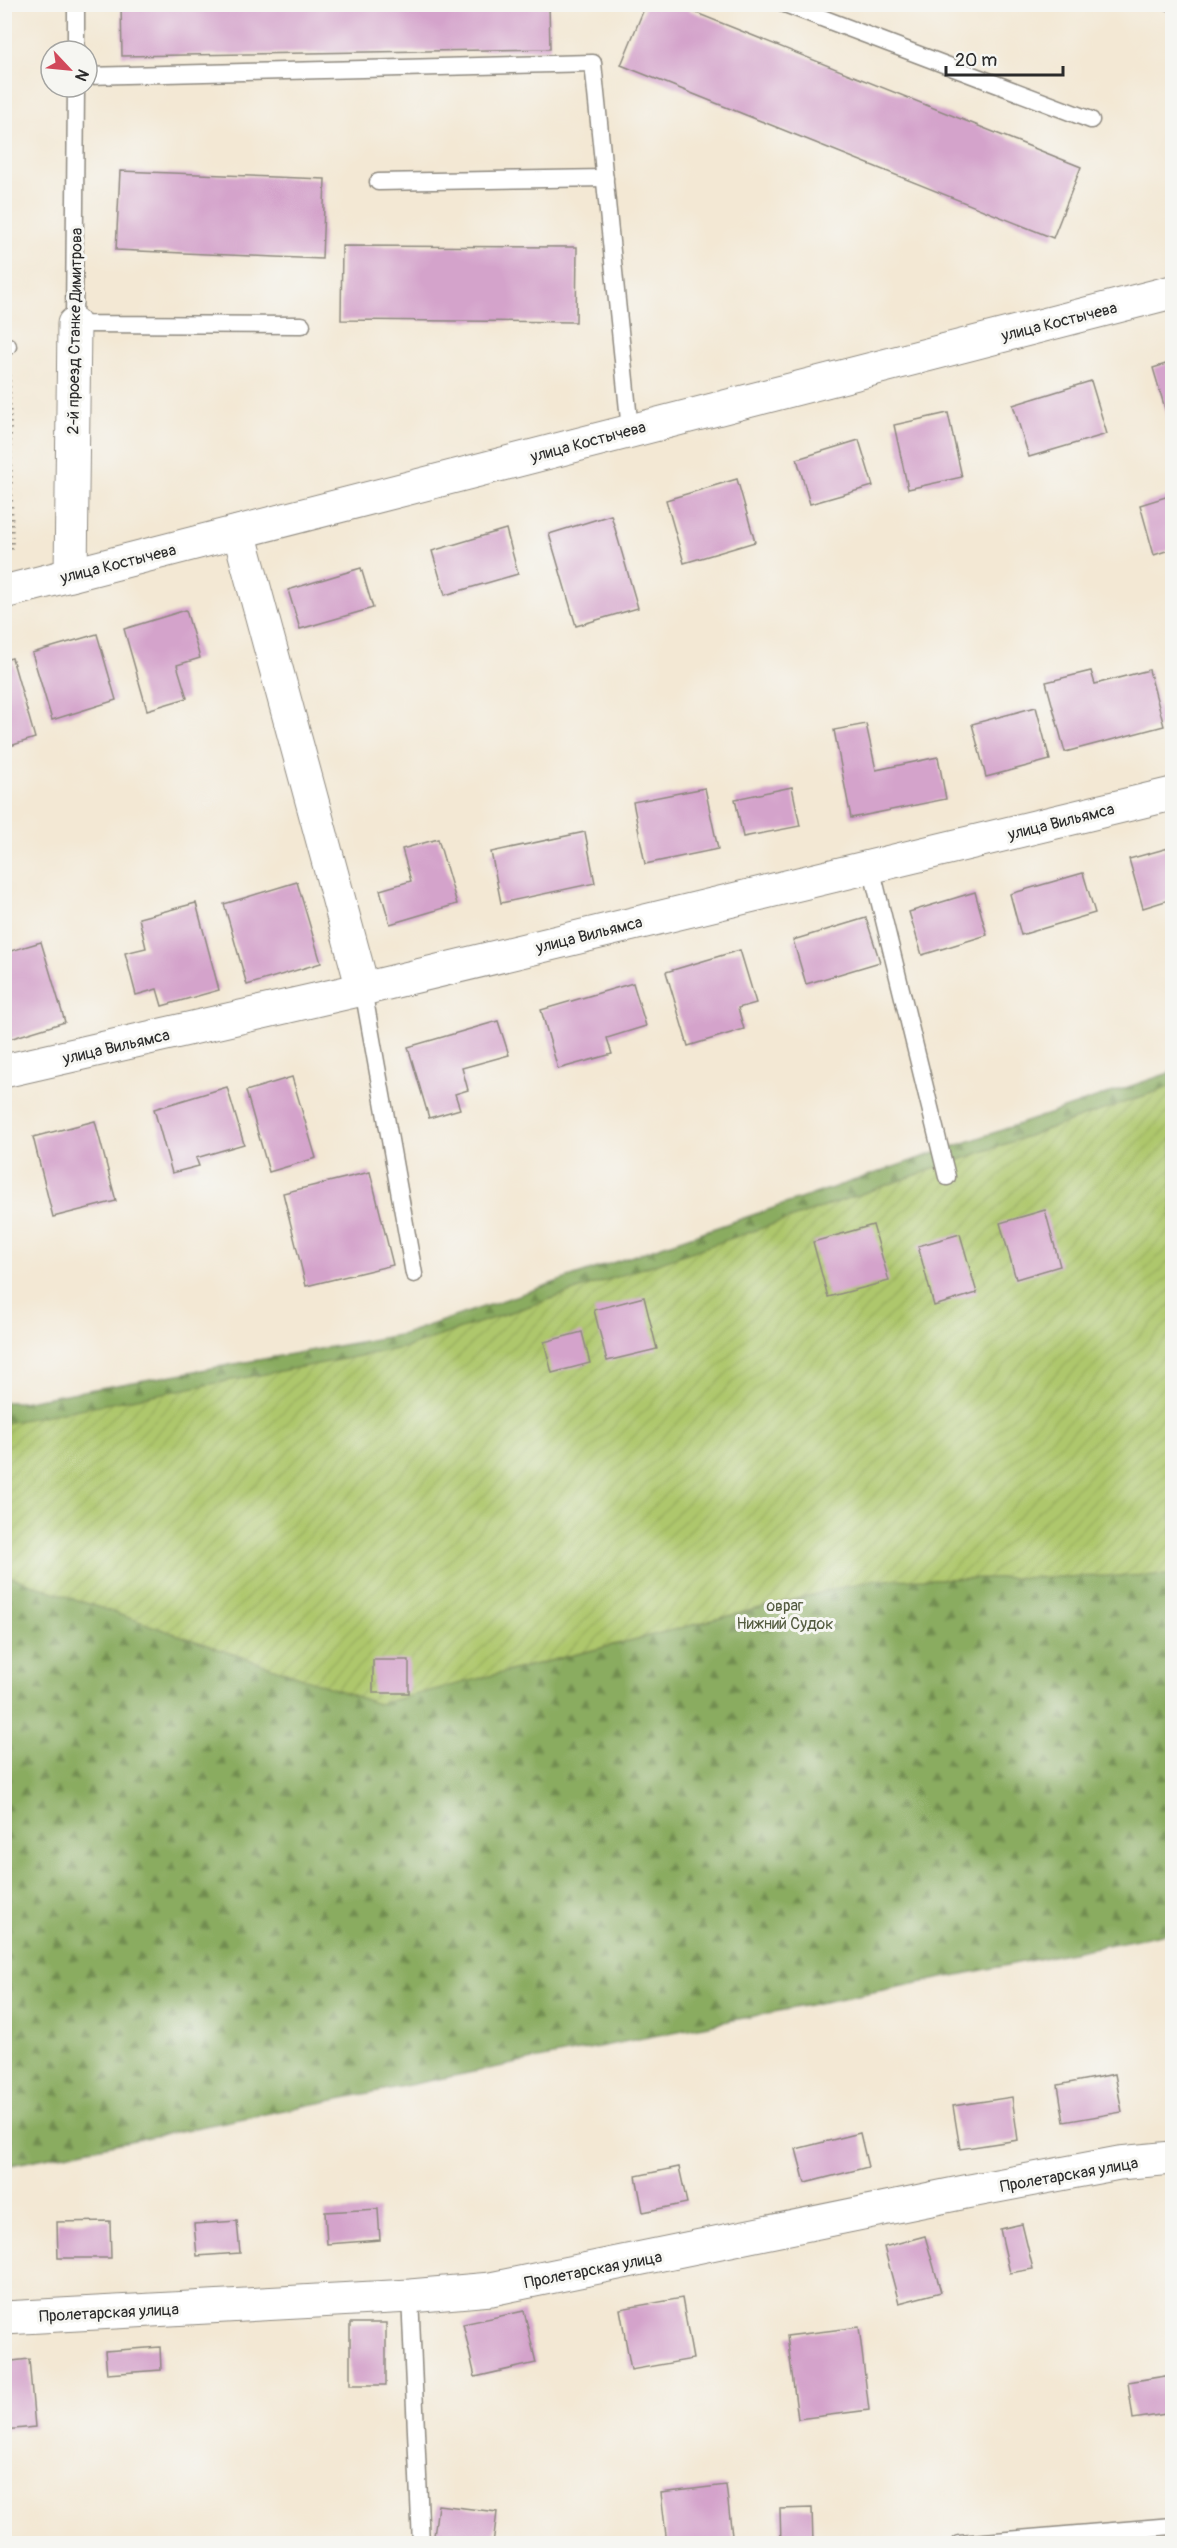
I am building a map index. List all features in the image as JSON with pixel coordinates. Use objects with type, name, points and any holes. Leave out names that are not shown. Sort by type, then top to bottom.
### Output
[{"type":"street","name":"улица Костычева","points":[[9,591],[1173,292]]},
{"type":"street","name":"2-й проезд Станке Димитрова","points":[[71,575],[74,324]]},
{"type":"street","points":[[239,532],[363,989]]},
{"type":"street","name":"улица Вильямса","points":[[4,1071],[363,989],[1173,794]]},
{"type":"street","name":"Пролетарская улица","points":[[4,2318],[410,2296],[502,2287],[965,2192],[1119,2163],[1173,2158]]},
{"type":"lane","points":[[76,4],[76,39]]},
{"type":"lane","points":[[785,4],[1091,120]]},
{"type":"lane","points":[[99,76],[593,63],[630,430]]},
{"type":"lane","name":"2-й проезд Станке Димитрова","points":[[74,324],[76,99]]},
{"type":"lane","points":[[378,182],[605,178]]},
{"type":"lane","points":[[74,324],[302,325]]},
{"type":"lane","points":[[871,867],[947,1177]]},
{"type":"lane","points":[[363,989],[414,1274]]},
{"type":"lane","points":[[410,2296],[421,2544]]},
{"type":"lane","points":[[960,2544],[1173,2526]]},
{"type":"path","points":[[7,4],[6,346],[9,591]]},
{"type":"green space","name":"овраг Нижний Судок","points":[[1172,1072],[1172,1932],[5,2166],[4,1402],[21,1402],[404,1334]]},
{"type":"green space","points":[[1172,1086],[1172,1575],[872,1580],[378,1704],[5,1575],[5,1423],[407,1347],[795,1217]]},
{"type":"building","points":[[121,4],[549,4],[550,49],[122,56]]},
{"type":"building","points":[[646,4],[674,4],[1081,167],[1053,238],[621,65]]},
{"type":"building","points":[[1172,4],[1172,12],[1154,5]]},
{"type":"building","points":[[120,171],[325,179],[322,259],[116,250]]},
{"type":"building","points":[[342,246],[577,247],[576,322],[341,320]]},
{"type":"building","points":[[1172,362],[1172,432],[1153,368]]},
{"type":"building","points":[[1091,381],[1107,434],[1029,457],[1013,405]]},
{"type":"building","points":[[948,413],[962,477],[908,489],[894,425]]},
{"type":"building","points":[[859,440],[873,486],[810,504],[797,459]]},
{"type":"building","points":[[737,479],[755,542],[684,563],[666,500]]},
{"type":"building","points":[[1172,495],[1172,549],[1154,555],[1140,505]]},
{"type":"building","points":[[611,515],[638,608],[576,626],[549,534]]},
{"type":"building","points":[[506,529],[518,574],[445,595],[432,551]]},
{"type":"building","points":[[361,568],[373,608],[300,629],[288,590]]},
{"type":"building","points":[[186,610],[200,658],[177,665],[187,698],[147,710],[124,629]]},
{"type":"building","points":[[97,634],[116,700],[52,720],[32,653]]},
{"type":"building","points":[[1172,643],[1172,672],[1165,645]]},
{"type":"building","points":[[12,658],[35,738],[4,748],[4,660]]},
{"type":"building","points":[[1149,670],[1164,726],[1065,752],[1046,682],[1091,671],[1095,684]]},
{"type":"building","points":[[1036,707],[1050,760],[986,777],[972,724]]},
{"type":"building","points":[[866,724],[876,770],[938,757],[946,799],[851,818],[834,730]]},
{"type":"building","points":[[792,787],[800,826],[743,837],[735,799]]},
{"type":"building","points":[[705,788],[718,849],[645,864],[633,802]]},
{"type":"building","points":[[585,832],[595,883],[501,903],[491,852]]},
{"type":"building","points":[[438,839],[457,904],[390,924],[380,890],[411,881],[402,849]]},
{"type":"building","points":[[1172,847],[1172,899],[1143,908],[1129,859]]},
{"type":"building","points":[[1083,873],[1095,913],[1021,935],[1010,894]]},
{"type":"building","points":[[297,882],[321,963],[247,985],[224,904]]},
{"type":"building","points":[[975,892],[987,935],[922,955],[909,912]]},
{"type":"building","points":[[196,903],[219,990],[162,1006],[157,989],[136,995],[125,953],[146,948],[139,918]]},
{"type":"building","points":[[866,918],[880,962],[806,984],[793,940]]},
{"type":"building","points":[[41,942],[65,1022],[6,1040],[4,953]]},
{"type":"building","points":[[740,950],[756,1003],[738,1008],[744,1029],[688,1046],[666,972]]},
{"type":"building","points":[[633,983],[646,1026],[607,1038],[612,1054],[558,1069],[541,1010]]},
{"type":"building","points":[[498,1021],[509,1055],[462,1068],[468,1090],[455,1094],[460,1109],[429,1118],[408,1047]]},
{"type":"building","points":[[292,1077],[316,1158],[269,1172],[246,1091]]},
{"type":"building","points":[[227,1087],[244,1144],[196,1158],[199,1166],[172,1173],[154,1109]]},
{"type":"building","points":[[95,1121],[116,1201],[53,1217],[33,1137]]},
{"type":"building","points":[[370,1172],[393,1265],[306,1286],[283,1193]]},
{"type":"building","points":[[1045,1210],[1060,1266],[1016,1279],[1000,1223]]},
{"type":"building","points":[[873,1225],[889,1281],[828,1297],[813,1242]]},
{"type":"building","points":[[960,1234],[977,1293],[934,1306],[918,1246]]},
{"type":"building","points":[[644,1297],[657,1349],[607,1361],[594,1310]]},
{"type":"building","points":[[582,1332],[590,1363],[552,1373],[544,1342]]},
{"type":"building","points":[[373,1660],[409,1660],[409,1693],[373,1693]]},
{"type":"building","points":[[1115,2074],[1122,2112],[1064,2122],[1058,2085]]},
{"type":"building","points":[[1012,2097],[1018,2140],[960,2149],[953,2106]]},
{"type":"building","points":[[860,2133],[868,2167],[805,2183],[796,2149]]},
{"type":"building","points":[[679,2167],[687,2203],[643,2212],[636,2176]]},
{"type":"building","points":[[378,2209],[380,2240],[327,2244],[325,2212]]},
{"type":"building","points":[[110,2221],[111,2258],[58,2258],[57,2222]]},
{"type":"building","points":[[237,2221],[240,2253],[197,2256],[194,2224]]},
{"type":"building","points":[[1022,2224],[1033,2269],[1010,2273],[1000,2229]]},
{"type":"building","points":[[925,2236],[941,2292],[899,2303],[884,2247]]},
{"type":"building","points":[[682,2298],[693,2359],[631,2370],[620,2309]]},
{"type":"building","points":[[524,2311],[536,2363],[475,2377],[463,2324]]},
{"type":"building","points":[[350,2323],[386,2323],[386,2385],[350,2385]]},
{"type":"building","points":[[859,2327],[869,2410],[798,2419],[787,2336]]},
{"type":"building","points":[[160,2347],[161,2370],[107,2374],[105,2351]]},
{"type":"building","points":[[29,2359],[35,2427],[4,2430],[4,2362]]},
{"type":"building","points":[[1172,2375],[1172,2413],[1133,2419],[1128,2382]]},
{"type":"building","points":[[726,2485],[733,2544],[667,2544],[661,2493]]},
{"type":"building","points":[[438,2505],[497,2512],[493,2544],[433,2544]]},
{"type":"building","points":[[812,2508],[813,2544],[781,2544],[780,2509]]}]
